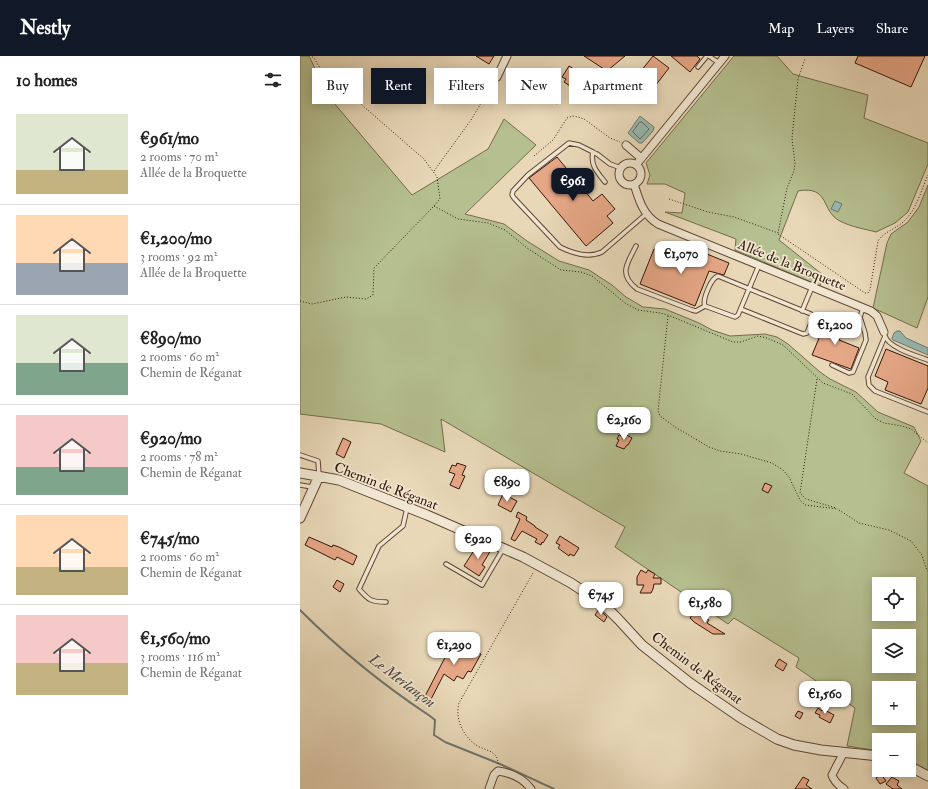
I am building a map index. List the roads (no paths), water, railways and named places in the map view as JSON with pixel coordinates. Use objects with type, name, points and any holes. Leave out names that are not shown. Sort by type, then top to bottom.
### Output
[{"type":"street","points":[[498,73],[507,56]]},
{"type":"street","points":[[636,165],[725,56]]},
{"type":"street","points":[[626,145],[641,158]]},
{"type":"street","points":[[630,163],[636,165],[640,170],[641,176],[634,184],[626,184],[621,179],[621,168],[623,165],[630,163]]},
{"type":"street","name":"Allée de la Broquette","points":[[634,184],[641,205],[651,220],[874,313],[884,334]]},
{"type":"street","name":"Chemin de Réganat","points":[[300,472],[339,480],[407,507],[503,548],[571,583],[604,605],[642,645],[690,683],[741,718],[777,739],[794,745],[821,750],[872,755]]},
{"type":"street","points":[[300,518],[319,476]]},
{"type":"street","points":[[844,752],[832,775],[844,789]]},
{"type":"street","points":[[916,770],[928,776]]},
{"type":"street","points":[[489,789],[494,775],[498,771],[520,778],[525,781],[531,789]]},
{"type":"lane","points":[[698,67],[708,56],[719,63]]},
{"type":"lane","points":[[621,168],[610,164],[593,152],[579,145],[569,143],[521,182],[513,191],[512,195],[560,246],[569,252],[593,255],[602,252],[646,214]]},
{"type":"lane","points":[[593,152],[593,165],[605,182]]},
{"type":"lane","points":[[636,246],[626,266],[627,277],[631,284],[637,288],[692,310],[696,311],[705,306],[734,317],[738,315],[741,309],[759,265]]},
{"type":"lane","points":[[705,306],[703,302],[712,279],[715,276],[718,276],[811,314],[813,318],[806,334],[741,309]]},
{"type":"lane","points":[[802,311],[812,287]]},
{"type":"lane","points":[[832,365],[849,374],[853,372],[866,340],[860,317],[863,308]]},
{"type":"lane","points":[[884,334],[886,340],[892,345],[928,360]]},
{"type":"lane","points":[[884,334],[868,377],[869,385],[875,391],[928,412]]},
{"type":"lane","points":[[300,455],[318,461],[319,476]]},
{"type":"lane","points":[[300,484],[313,488]]},
{"type":"lane","points":[[386,602],[374,602],[367,598],[359,589],[379,546],[403,526],[407,507]]},
{"type":"lane","points":[[446,564],[482,585],[503,548]]},
{"type":"water","points":[[640,116],[654,127],[653,131],[642,143],[639,143],[628,133]]},
{"type":"water","points":[[835,201],[842,204],[838,212],[831,209]]},
{"type":"water","points":[[900,331],[906,338],[928,348],[928,355],[893,340],[892,338],[894,333]]},
{"type":"waterway","name":"Le Merlançon","points":[[300,610],[330,639],[362,666],[395,692],[435,720],[434,735],[445,742],[500,764],[554,789]]}]
